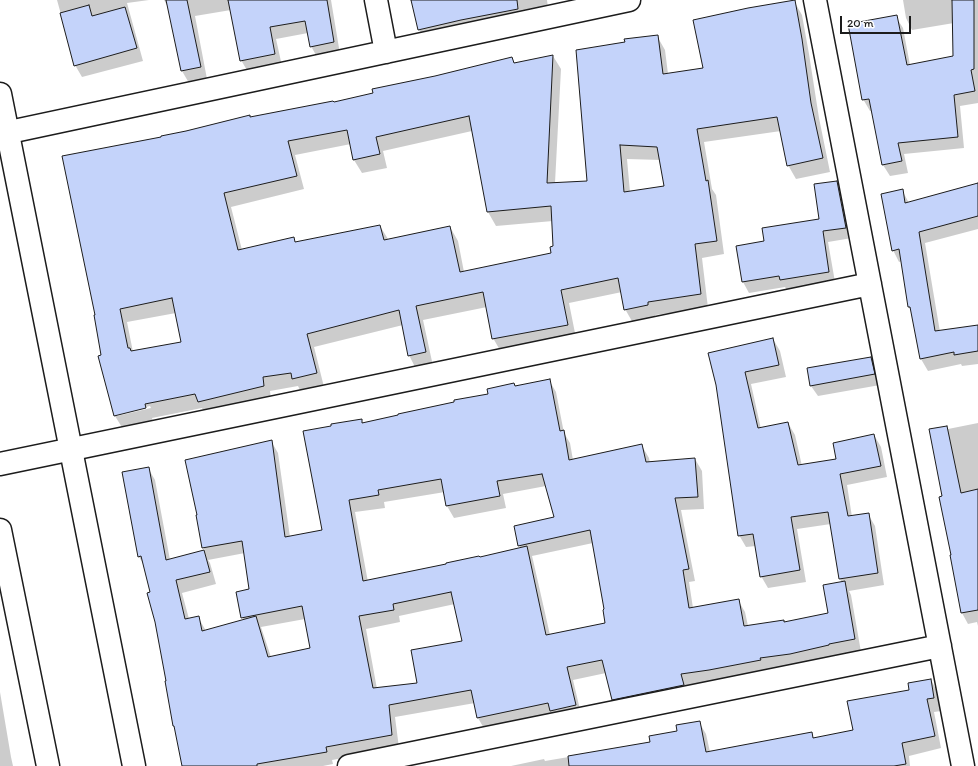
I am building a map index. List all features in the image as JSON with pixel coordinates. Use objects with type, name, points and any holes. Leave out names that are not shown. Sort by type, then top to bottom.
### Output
[{"type":"street","points":[[376,0],[386,52]]},
{"type":"street","points":[[4,134],[629,0]]},
{"type":"street","points":[[815,0],[963,766]]},
{"type":"street","points":[[0,94],[4,134],[134,766]]},
{"type":"street","points":[[0,464],[870,284]]},
{"type":"street","points":[[0,530],[48,766]]},
{"type":"street","points":[[349,766],[940,646]]},
{"type":"building","points":[[166,0],[187,0],[201,67],[181,71]]},
{"type":"building","points":[[228,0],[327,0],[334,42],[310,47],[305,21],[270,27],[275,54],[240,61]]},
{"type":"building","points":[[411,0],[517,0],[518,9],[418,30]]},
{"type":"building","points":[[795,0],[811,103],[823,158],[787,166],[777,117],[697,129],[706,181],[708,180],[717,241],[695,244],[701,294],[648,302],[648,305],[624,310],[618,278],[561,290],[568,325],[492,339],[483,292],[416,306],[426,352],[408,356],[399,310],[307,334],[317,373],[292,379],[291,373],[263,377],[264,386],[198,402],[195,394],[145,404],[146,408],[114,416],[98,356],[101,355],[95,315],[62,156],[161,137],[250,115],[250,117],[334,102],[373,93],[372,89],[435,76],[512,57],[514,63],[553,55],[547,183],[587,181],[576,50],[625,42],[624,39],[658,35],[663,74],[703,68],[693,20]],"holes":[[[469,116],[487,212],[551,206],[553,246],[550,247],[551,253],[460,272],[450,226],[384,240],[380,225],[295,242],[294,237],[238,250],[224,193],[297,176],[288,141],[347,130],[353,160],[380,154],[376,137]],[[620,145],[657,147],[664,186],[624,192]],[[172,298],[181,342],[131,351],[130,348],[128,348],[120,309]]]},
{"type":"building","points":[[952,0],[974,0],[974,69],[971,70],[975,91],[954,95],[958,137],[898,143],[902,161],[882,165],[869,99],[862,100],[848,24],[897,15],[907,65],[953,56]]},
{"type":"building","points":[[89,5],[92,16],[125,7],[137,48],[74,66],[60,13]]},
{"type":"building","points":[[837,181],[846,228],[823,231],[829,272],[780,280],[779,276],[742,282],[736,246],[764,241],[762,228],[819,219],[814,184]]},
{"type":"building","points":[[978,183],[978,216],[919,232],[935,331],[978,325],[978,351],[954,355],[954,352],[920,359],[910,307],[908,307],[899,249],[892,251],[881,194],[903,189],[905,203]]},
{"type":"building","points":[[773,338],[779,365],[745,372],[758,428],[788,422],[798,465],[836,459],[833,443],[874,434],[881,466],[840,474],[848,516],[869,513],[878,573],[839,579],[828,512],[791,517],[800,570],[760,577],[753,534],[738,536],[716,385],[708,353]]},
{"type":"building","points":[[871,357],[875,374],[810,386],[807,368]]},
{"type":"building","points":[[550,379],[560,431],[564,430],[569,460],[642,444],[646,462],[695,458],[698,497],[675,498],[689,569],[683,570],[689,608],[739,599],[744,626],[784,620],[784,622],[828,613],[823,585],[845,581],[855,639],[790,654],[760,658],[761,660],[681,674],[684,685],[612,700],[602,660],[567,667],[576,705],[550,711],[548,703],[477,718],[471,690],[389,705],[392,735],[326,747],[327,752],[257,764],[257,766],[182,766],[173,726],[155,622],[147,593],[150,592],[141,556],[138,557],[122,472],[149,467],[166,560],[204,550],[210,572],[176,580],[185,619],[199,616],[202,631],[256,616],[268,657],[310,648],[302,606],[241,618],[236,592],[249,589],[242,541],[202,548],[197,515],[185,460],[272,440],[285,537],[322,530],[303,431],[331,426],[331,424],[362,419],[362,423],[454,402],[454,400],[488,394],[487,389],[514,383],[515,386]],"holes":[[[542,474],[554,517],[514,526],[518,546],[590,530],[604,609],[605,623],[546,635],[527,546],[363,581],[349,500],[379,495],[378,490],[441,479],[446,506],[500,496],[497,481]],[[451,592],[462,641],[411,650],[417,683],[373,688],[359,616],[394,610],[393,604]]]},
{"type":"building","points":[[947,426],[961,493],[978,489],[978,610],[961,613],[939,497],[942,496],[929,429]]},
{"type":"building","points":[[931,679],[934,698],[927,699],[935,736],[902,743],[906,764],[894,766],[569,766],[568,756],[650,742],[649,736],[677,731],[676,725],[700,721],[706,752],[812,732],[813,738],[853,730],[847,701],[909,690],[908,683]]}]
